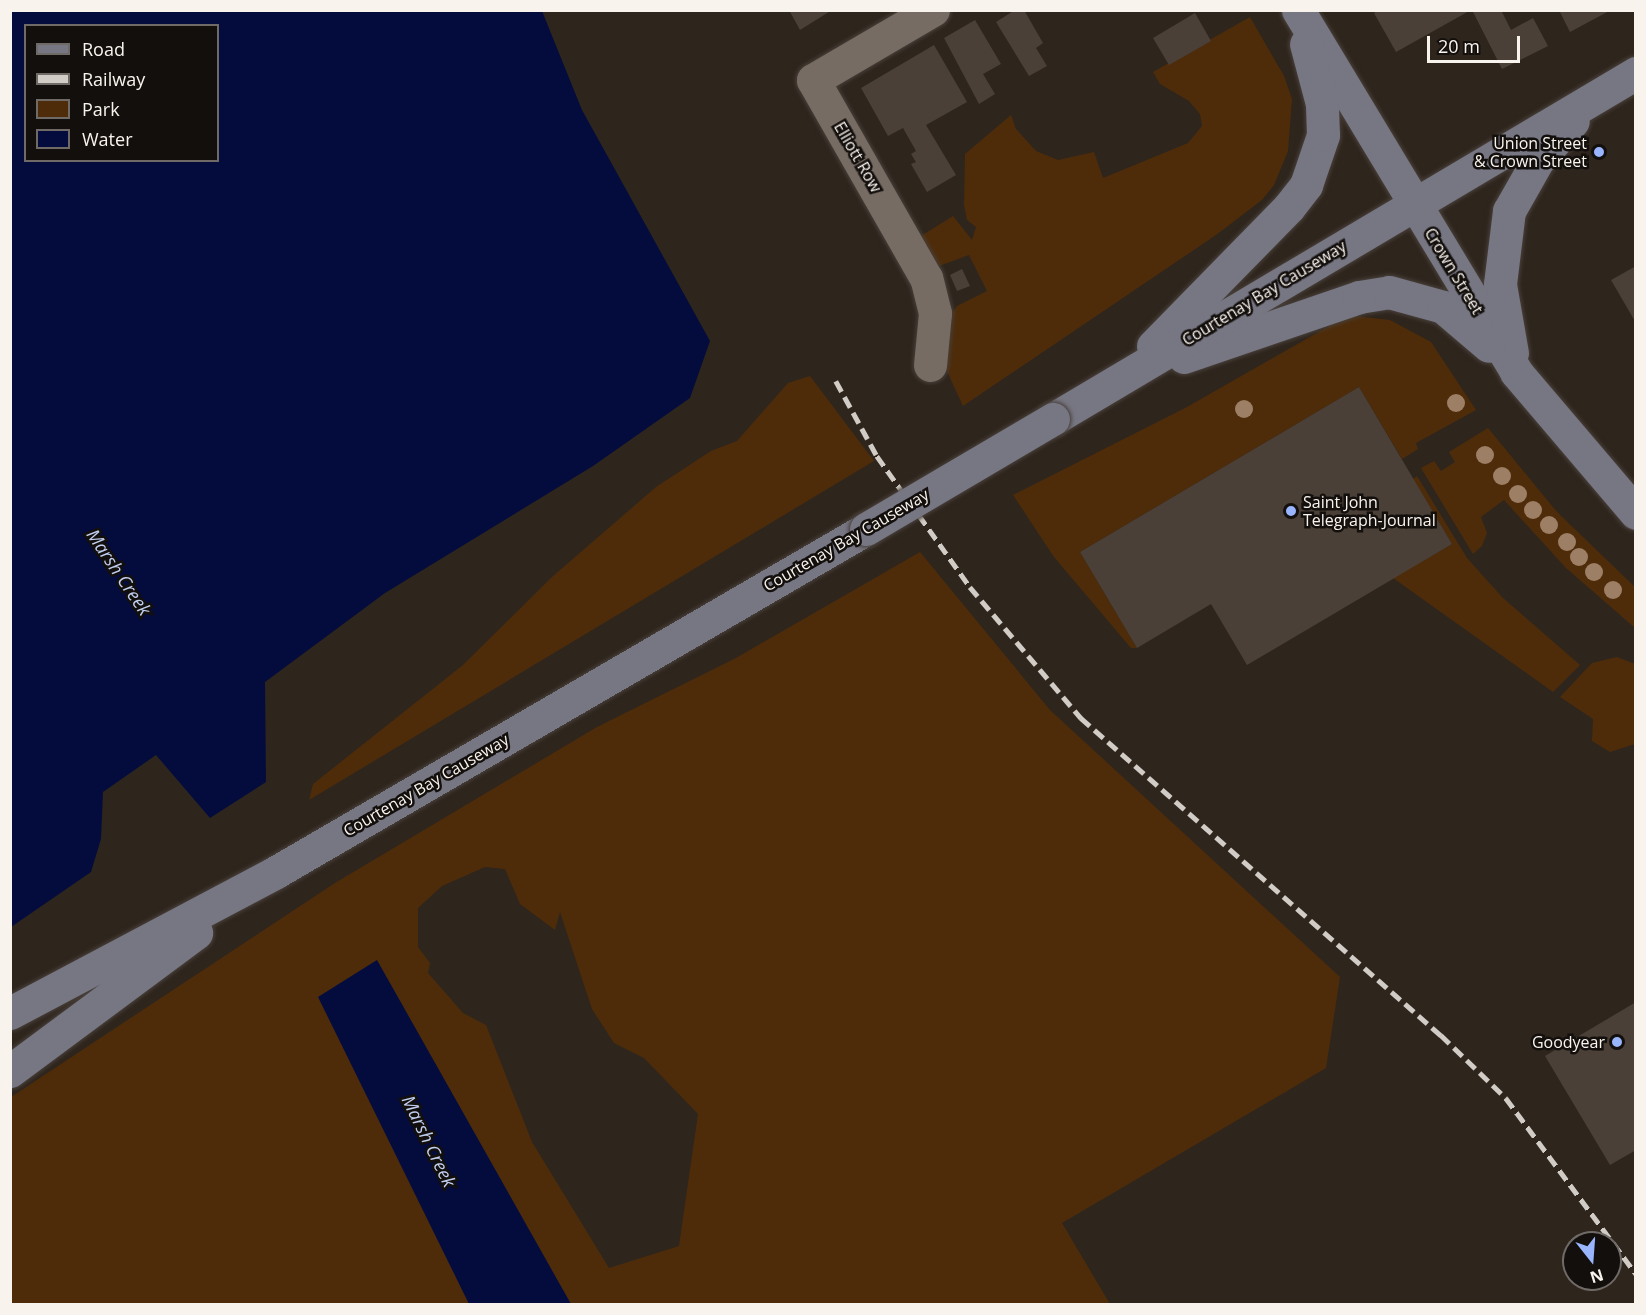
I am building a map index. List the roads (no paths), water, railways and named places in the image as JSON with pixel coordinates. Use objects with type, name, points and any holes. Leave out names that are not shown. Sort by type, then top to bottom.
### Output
[{"type":"main road","name":"Crown Street","points":[[1298,10],[1516,372],[1635,513]]},
{"type":"main road","points":[[1120,379],[1289,207],[1306,184],[1323,135],[1322,104],[1298,10]]},
{"type":"main road","name":"Courtenay Bay Causeway","points":[[10,1013],[276,872],[866,529],[1635,73]]},
{"type":"main road","points":[[1516,372],[1500,284],[1509,211],[1538,160],[1595,97]]},
{"type":"main road","points":[[1120,379],[1359,297],[1389,292],[1443,307],[1516,372]]},
{"type":"main road","name":"Courtenay Bay Causeway","points":[[10,1071],[276,872]]},
{"type":"street","name":"Elliott Row","points":[[930,365],[934,313],[926,278],[813,80],[933,10]]},
{"type":"water","name":"Marsh Creek","points":[[11,10],[542,11],[582,110],[710,341],[690,398],[593,466],[385,593],[265,682],[266,782],[210,818],[156,755],[103,792],[101,839],[91,872],[11,927]]},
{"type":"water","name":"Marsh Creek","points":[[377,960],[571,1304],[469,1304],[318,997]]},
{"type":"railway","points":[[836,381],[877,456],[970,587],[1081,718],[1441,1035],[1506,1098],[1636,1274]]},
{"type":"place","name":"Union Street & Crown Street","points":[[1599,152]]},
{"type":"place","name":"Saint John Telegraph-Journal","points":[[1291,511]]},
{"type":"place","name":"Goodyear","points":[[1617,1042]]}]
